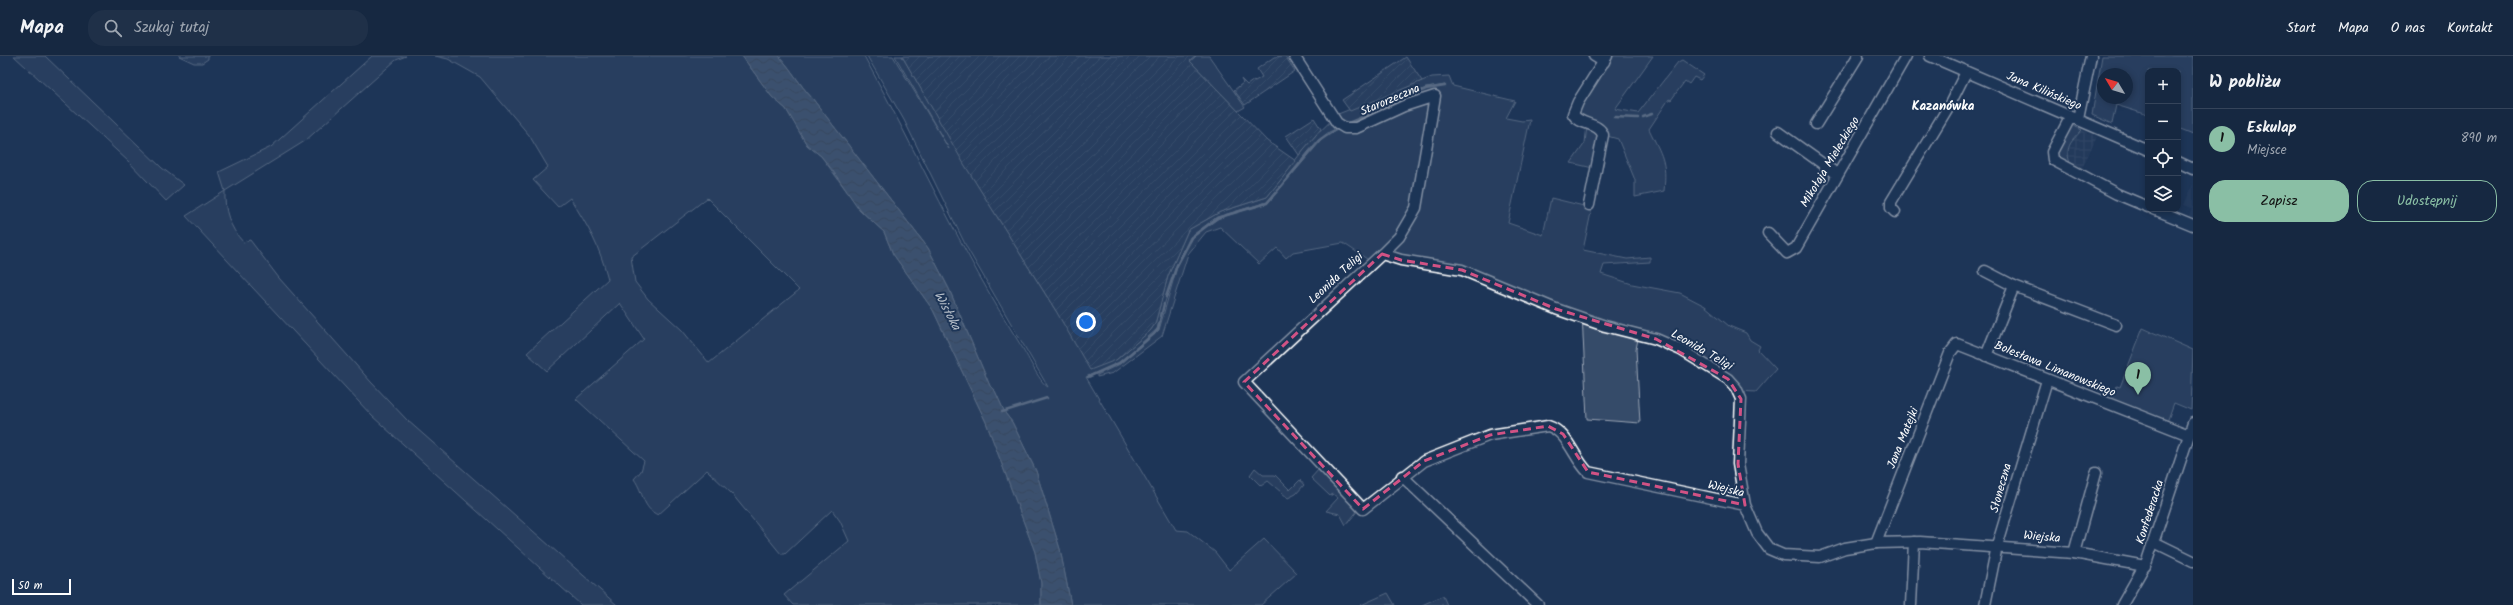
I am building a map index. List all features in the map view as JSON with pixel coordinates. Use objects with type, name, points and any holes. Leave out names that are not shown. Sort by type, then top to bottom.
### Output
[{"type":"street","name":"Starorzeczna","points":[[1294,56],[1330,113],[1337,123],[1344,128],[1356,128],[1404,106],[1435,96],[1416,208],[1399,237],[1382,254]]},
{"type":"street","points":[[1589,205],[1604,135],[1597,127],[1579,120],[1573,114],[1578,102],[1606,59],[1594,56]]},
{"type":"street","points":[[1816,124],[1858,56]]},
{"type":"street","name":"Mikołaja Mieleckiego","points":[[1768,233],[1786,253],[1796,248],[1837,174],[1886,96],[1906,56]]},
{"type":"street","name":"Jana Kilińskiego","points":[[1930,56],[2145,149]]},
{"type":"street","points":[[2091,56],[2074,118],[2052,152],[2054,162],[2145,205]]},
{"type":"street","points":[[1893,207],[1949,106],[1966,72]]},
{"type":"street","points":[[1778,132],[1837,174]]},
{"type":"street","points":[[2181,163],[2193,169]]},
{"type":"street","points":[[2161,212],[2193,225]]},
{"type":"street","name":"Leonida Teligi","points":[[1402,476],[1363,509],[1244,382],[1382,254],[1401,260],[1462,270],[1556,309],[1605,326],[1656,339],[1681,350],[1728,380],[1736,388],[1741,399],[1738,464],[1745,505]]},
{"type":"street","points":[[1985,271],[2014,286],[2116,324]]},
{"type":"street","points":[[1986,356],[2014,286]]},
{"type":"street","name":"Bolesława Limanowskiego","points":[[1957,344],[2189,436]]},
{"type":"street","name":"Jana Matejki","points":[[1876,543],[1950,353],[1957,344]]},
{"type":"street","name":"Słoneczna","points":[[1985,605],[1997,546],[2047,380]]},
{"type":"street","name":"Konfederacka","points":[[2122,605],[2145,566],[2193,423]]},
{"type":"street","name":"Wiejska","points":[[1402,476],[1424,460],[1464,444],[1512,430],[1548,426],[1557,428],[1576,458],[1588,472],[1745,505],[1757,533],[1769,549],[1783,555],[1820,557],[1845,548],[1876,543],[1914,542],[1997,546],[2074,553],[2145,566]]},
{"type":"street","points":[[2074,553],[2096,473]]},
{"type":"street","points":[[1402,476],[1538,605]]},
{"type":"street","points":[[1911,605],[1914,542]]},
{"type":"street","points":[[2154,542],[2193,561]]},
{"type":"highlighted area","points":[[1382,254],[1401,260],[1462,270],[1556,309],[1656,339],[1728,379],[1741,399],[1738,464],[1745,505],[1588,472],[1563,434],[1548,426],[1490,435],[1424,461],[1363,509],[1244,382]]},
{"type":"shaded area","points":[[14,56],[45,56],[162,168],[184,185],[166,201],[129,162]]},
{"type":"shaded area","points":[[179,56],[208,56],[208,59],[202,63],[194,63]]},
{"type":"shaded area","points":[[372,56],[406,56],[396,60],[305,141],[225,191],[219,172],[271,147]]},
{"type":"shaded area","points":[[435,56],[742,56],[772,97],[786,109],[807,145],[821,156],[862,212],[884,232],[893,254],[933,310],[986,422],[1035,552],[1041,583],[1041,605],[793,605],[784,595],[849,541],[840,521],[832,510],[785,554],[781,554],[732,494],[707,470],[658,515],[653,512],[646,504],[634,479],[641,471],[644,461],[576,399],[644,339],[620,303],[547,371],[527,353],[608,279],[593,237],[570,198],[558,207],[533,180],[548,167],[529,135],[480,77],[448,59]],"holes":[[[707,198],[799,290],[709,363],[682,330],[648,299],[635,282],[631,257]]]},
{"type":"shaded area","points":[[779,56],[864,56],[978,274],[1037,374],[1048,387],[967,248],[904,120],[867,56],[893,56],[949,149],[895,56],[902,56],[978,186],[1056,311],[1116,360],[1150,331],[1155,324],[1168,276],[1188,230],[1220,212],[1267,197],[1310,141],[1338,114],[1432,77],[1449,76],[1453,86],[1515,101],[1506,118],[1522,121],[1530,120],[1508,223],[1543,235],[1551,198],[1592,208],[1583,250],[1627,259],[1650,257],[1650,262],[1604,265],[1601,274],[1632,284],[1680,293],[1705,306],[1729,326],[1746,333],[1750,340],[1760,346],[1758,350],[1776,369],[1756,392],[1738,391],[1658,337],[1640,329],[1636,349],[1640,423],[1587,419],[1582,314],[1504,286],[1400,257],[1370,261],[1343,243],[1293,252],[1286,258],[1277,248],[1259,264],[1220,227],[1206,232],[1188,254],[1162,336],[1113,373],[1097,377],[1097,375],[1120,364],[1159,330],[1177,267],[1195,234],[1219,218],[1268,203],[1325,136],[1377,111],[1378,113],[1383,111],[1382,109],[1426,89],[1445,85],[1426,88],[1329,132],[1318,140],[1267,202],[1217,217],[1190,237],[1176,266],[1157,329],[1119,363],[1086,377],[1176,530],[1188,531],[1215,552],[1229,570],[1264,539],[1297,573],[1261,605],[1071,605],[1060,549],[1036,471],[1012,422],[1005,413],[995,391],[990,386],[949,289],[928,248]]},
{"type":"shaded area","points":[[902,56],[1196,56],[1190,61],[1267,141],[1296,161],[1267,197],[1220,212],[1188,230],[1168,276],[1155,324],[1150,331],[1116,360],[1090,370],[1056,311],[964,164]]},
{"type":"shaded area","points":[[1196,56],[1209,56],[1245,107],[1238,111],[1190,61]]},
{"type":"shaded area","points":[[1285,56],[1295,71],[1245,105],[1234,90],[1243,83],[1241,79],[1247,85],[1254,80],[1255,81],[1262,77],[1257,69],[1274,57]]},
{"type":"shaded area","points":[[1610,56],[1653,56],[1615,109],[1638,113],[1678,62],[1682,60],[1704,75],[1700,80],[1694,77],[1689,84],[1685,81],[1671,100],[1669,99],[1649,129],[1664,165],[1664,191],[1635,197],[1635,180],[1618,139],[1607,136],[1578,115],[1578,108]]},
{"type":"shaded area","points":[[2102,56],[2193,56],[2193,134],[2181,129],[2181,68],[2145,68],[2145,114],[2116,105],[2112,124],[2092,115],[2097,86],[2097,104],[2133,104],[2133,68],[2100,68]]},
{"type":"shaded area","points":[[1406,57],[1422,81],[1350,111],[1342,100]]},
{"type":"shaded area","points":[[1314,118],[1321,129],[1299,155],[1286,136]]},
{"type":"shaded area","points":[[1587,125],[1599,132],[1593,168],[1571,163],[1585,143]]},
{"type":"shaded area","points":[[2072,125],[2082,130],[2069,146],[2068,154],[2071,166],[2060,160],[2056,155]]},
{"type":"shaded area","points":[[2082,130],[2097,137],[2081,170],[2071,166],[2067,152],[2072,141]]},
{"type":"shaded area","points":[[2193,184],[2193,220],[2188,218],[2192,209],[2184,205]]},
{"type":"shaded area","points":[[225,191],[227,212],[231,225],[238,237],[243,242],[250,240],[279,278],[371,382],[407,420],[617,605],[581,605],[372,416],[186,216]]},
{"type":"shaded area","points":[[2143,328],[2193,350],[2191,410],[2174,403],[2167,422],[2111,399],[2117,386],[2120,387]]},
{"type":"shaded area","points":[[1255,468],[1263,475],[1275,475],[1290,490],[1300,480],[1304,485],[1296,494],[1288,498],[1268,481],[1261,486],[1250,475]]},
{"type":"shaded area","points":[[1319,469],[1329,482],[1341,491],[1347,501],[1359,509],[1346,525],[1340,514],[1326,511],[1338,498],[1333,494],[1330,496],[1311,478]]},
{"type":"shaded area","points":[[1388,593],[1395,605],[1361,605]]},
{"type":"shaded area","points":[[1442,596],[1447,605],[1422,605]]},
{"type":"water","name":"Wisłoka","points":[[742,56],[779,56],[928,248],[949,289],[990,386],[995,391],[1005,413],[1012,422],[1036,471],[1060,549],[1071,605],[1041,605],[1041,583],[1035,552],[986,422],[933,310],[893,254],[884,232],[859,209],[821,156],[807,145],[786,109],[772,97]]},
{"type":"waterway","points":[[1382,108],[1426,89],[1445,86]]},
{"type":"waterway","points":[[1346,124],[1377,111]]},
{"type":"waterway","points":[[1643,117],[1652,114]]},
{"type":"waterway","points":[[1614,117],[1638,118]]},
{"type":"waterway","points":[[1166,297],[1177,265],[1191,238],[1217,218],[1267,203],[1319,141],[1338,128]]},
{"type":"waterway","points":[[1088,377],[1119,363],[1154,334],[1158,329],[1164,304]]},
{"type":"waterway","points":[[1002,412],[1047,398]]},
{"type":"place","name":"Eskulap","points":[[2138,395]]},
{"type":"district","name":"Kazanówka","points":[[1943,106]]}]
